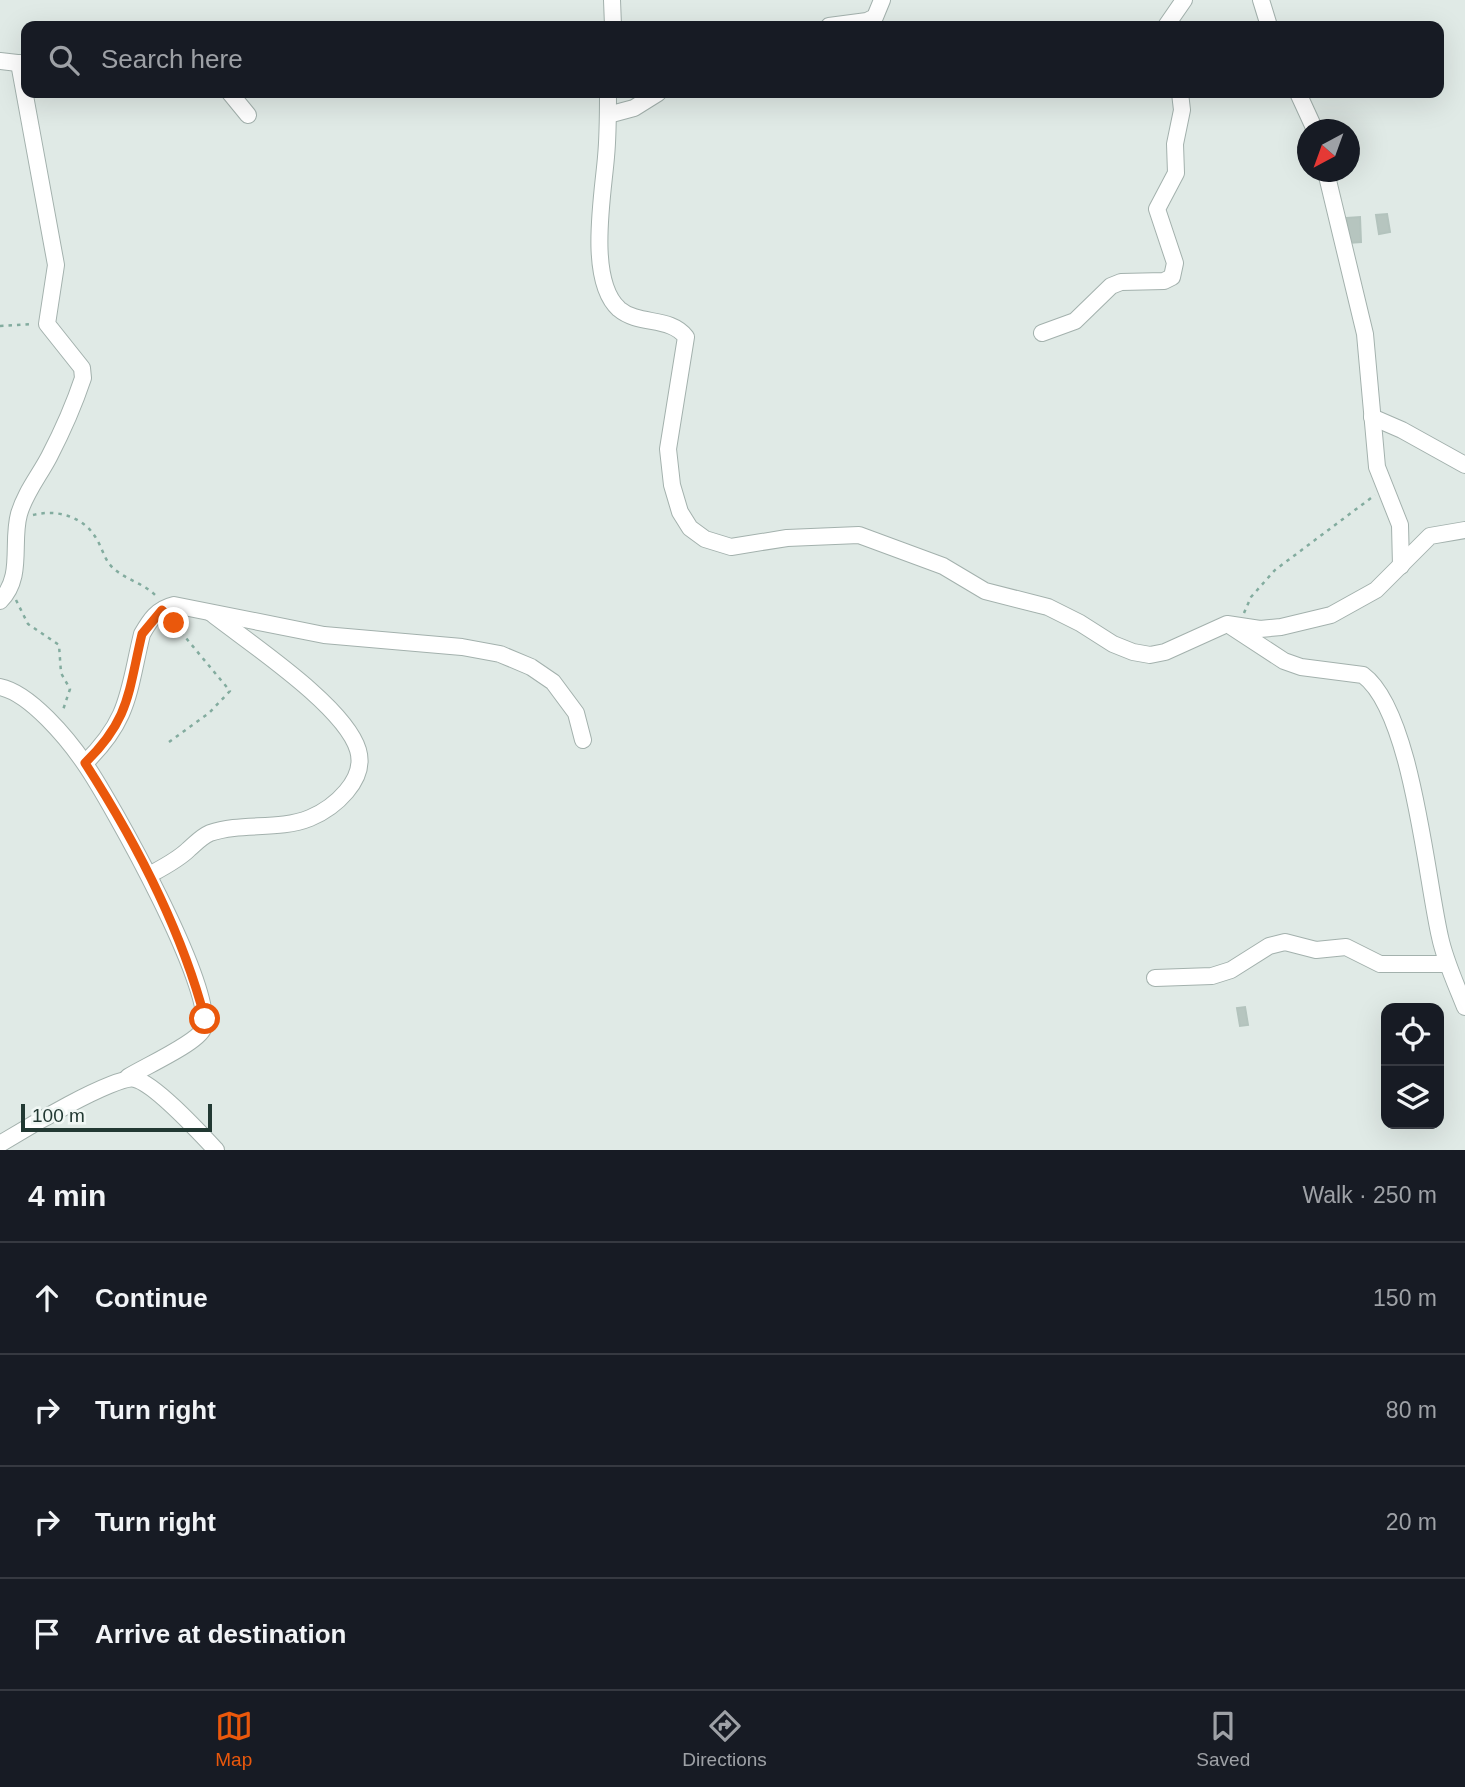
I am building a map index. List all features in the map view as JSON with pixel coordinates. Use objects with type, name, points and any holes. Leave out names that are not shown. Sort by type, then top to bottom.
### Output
[{"type":"street","points":[[612,0],[613,21]]},
{"type":"street","points":[[867,21],[875,17],[882,0]]},
{"type":"street","points":[[1169,21],[1184,0]]},
{"type":"street","points":[[1261,0],[1267,21]]},
{"type":"street","points":[[0,61],[21,63]]},
{"type":"street","points":[[3,597],[14,573],[17,521],[25,495],[57,441],[82,378],[82,368],[77,360],[47,324],[57,265],[29,98]]},
{"type":"street","points":[[234,98],[248,115]]},
{"type":"street","points":[[608,98],[598,222],[603,269],[611,299],[620,310],[634,318],[679,328],[686,337],[668,449],[672,485],[680,512],[690,528],[705,539],[731,547],[787,538],[859,535],[876,539],[943,566],[985,591],[1058,611],[1113,644],[1141,653],[1165,652],[1235,625],[1260,629],[1297,626],[1331,615],[1376,590],[1430,536],[1465,530]]},
{"type":"street","points":[[608,115],[634,108],[650,98]]},
{"type":"street","points":[[1042,333],[1075,321],[1111,286],[1121,282],[1164,281],[1172,277],[1175,263],[1157,209],[1177,173],[1175,144],[1182,110],[1181,98]]},
{"type":"street","points":[[1300,98],[1310,119]]},
{"type":"street","points":[[1328,182],[1365,334],[1377,467],[1384,491],[1400,526],[1401,566]]},
{"type":"street","points":[[1372,417],[1402,429],[1465,465]]},
{"type":"street","points":[[85,763],[120,721],[142,634],[163,609],[174,605],[324,635],[462,647],[500,654],[531,667],[553,682],[576,713],[583,740]]},
{"type":"street","points":[[149,875],[213,832],[296,823],[312,817],[344,794],[359,768],[358,750],[348,732],[330,710],[301,683],[209,611]]},
{"type":"street","points":[[1235,625],[1284,660],[1301,667],[1363,675],[1384,699],[1419,816],[1447,964],[1461,988],[1465,1007]]},
{"type":"street","points":[[0,673],[14,684],[85,763],[149,875],[181,947],[205,1019],[202,1031],[190,1042],[0,1144]]},
{"type":"street","points":[[0,687],[22,696]]},
{"type":"street","points":[[1155,978],[1212,976],[1231,970],[1269,946],[1285,942],[1316,950],[1346,947],[1380,964],[1447,964]]},
{"type":"street","points":[[128,1077],[139,1080],[176,1110],[216,1150]]},
{"type":"path","points":[[0,326],[47,324]]},
{"type":"path","points":[[1235,625],[1251,597],[1275,570],[1364,502],[1384,491]]},
{"type":"path","points":[[17,521],[47,511],[69,516],[96,536],[112,567],[144,584],[230,691],[209,713],[169,742]]},
{"type":"path","points":[[3,597],[15,598],[28,624],[59,645],[61,673],[71,693],[56,729]]},
{"type":"building","points":[[1387,214],[1390,232],[1379,234],[1376,215]]},
{"type":"building","points":[[1360,217],[1361,242],[1348,243],[1347,218]]},
{"type":"building","points":[[1245,1007],[1248,1025],[1240,1026],[1237,1008]]},
{"type":"route","points":[[174,623],[162,610],[154,615],[148,624],[142,634],[125,711],[109,737],[85,763],[135,847],[162,901],[197,988],[205,1019]]}]
